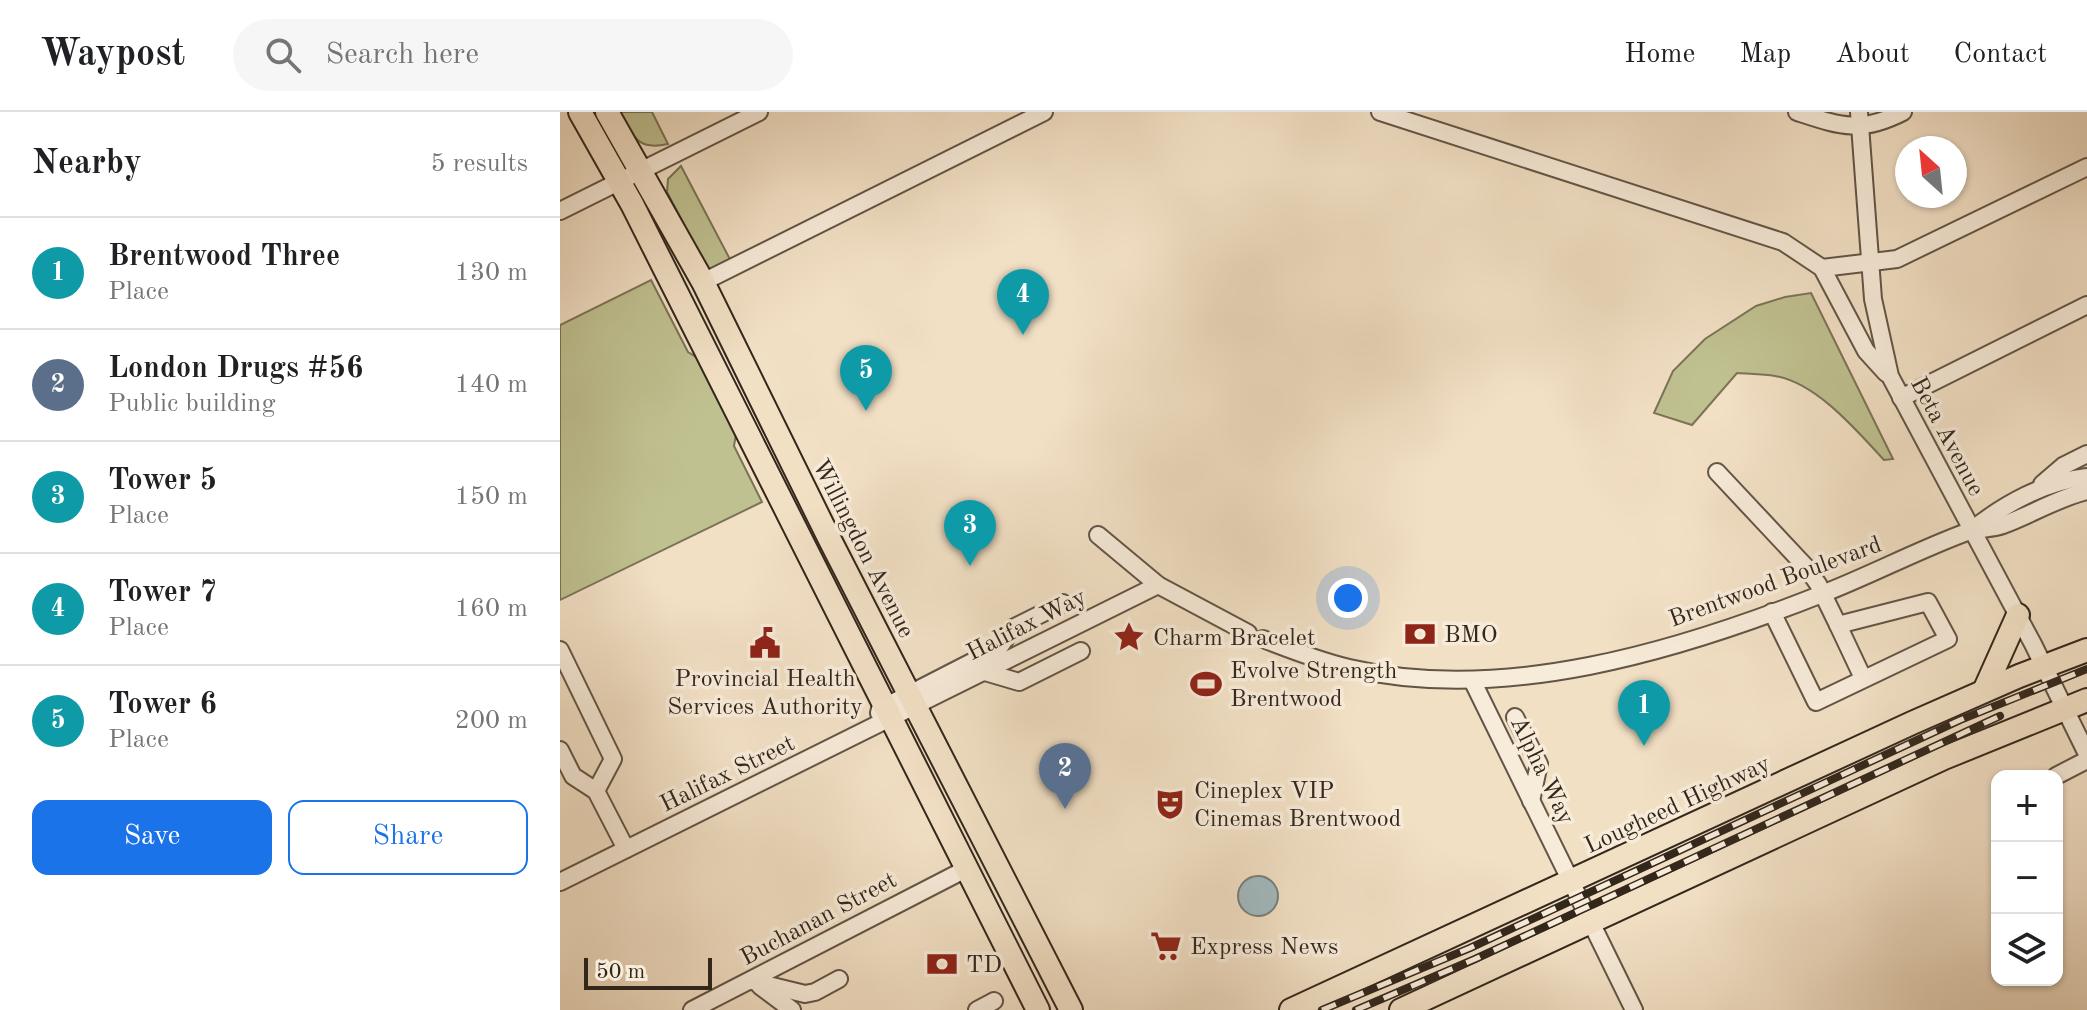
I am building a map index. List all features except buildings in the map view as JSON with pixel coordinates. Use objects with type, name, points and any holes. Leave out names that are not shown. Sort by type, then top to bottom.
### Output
[{"type":"main road","points":[[580,112],[620,181],[884,717],[1038,1010]]},
{"type":"main road","name":"Willingdon Avenue","points":[[607,112],[703,282],[1071,1010]]},
{"type":"main road","points":[[1984,691],[2018,615]]},
{"type":"main road","name":"Lougheed Highway","points":[[1291,1010],[1984,691],[2087,650]]},
{"type":"main road","points":[[1401,1010],[1944,758],[2087,700]]},
{"type":"street","points":[[560,211],[759,112]]},
{"type":"street","points":[[703,282],[1044,112]]},
{"type":"street","points":[[1380,112],[1783,242],[1822,268],[1866,351],[1890,376]]},
{"type":"street","points":[[1797,112],[1840,126],[1860,119],[1876,124],[1903,112]]},
{"type":"street","name":"Beta Avenue","points":[[1860,119],[1870,263],[1878,328],[1890,376],[2045,666],[2087,757]]},
{"type":"street","points":[[1822,268],[1897,259],[2087,167]]},
{"type":"street","points":[[1901,398],[2087,305]]},
{"type":"street","points":[[2031,493],[2063,466],[2087,454]]},
{"type":"street","points":[[1717,472],[1806,567],[1823,594],[1863,678]]},
{"type":"street","points":[[1971,531],[1992,513],[2031,493],[2070,478],[2087,477]]},
{"type":"street","points":[[1971,531],[2001,526],[2060,497],[2087,491]]},
{"type":"street","name":"Brentwood Boulevard","points":[[1098,535],[1158,585],[1256,636],[1350,668],[1405,677],[1472,680],[1610,662],[1731,628],[1823,594],[1971,531]]},
{"type":"street","name":"Halifax Way","points":[[912,700],[985,672],[1158,585]]},
{"type":"street","points":[[1772,612],[1816,702],[1948,639],[1928,602],[1838,625]]},
{"type":"street","points":[[912,700],[999,648],[1013,628],[1063,603]]},
{"type":"street","points":[[560,650],[613,759],[596,791]]},
{"type":"street","points":[[985,672],[1019,682],[1081,651]]},
{"type":"street","name":"Alpha Way","points":[[1472,680],[1634,1010]]},
{"type":"street","name":"Halifax Street","points":[[560,882],[912,700]]},
{"type":"street","points":[[1515,717],[1539,764],[1531,801]]},
{"type":"street","points":[[560,750],[573,776],[596,791],[626,849]]},
{"type":"street","points":[[2063,772],[2087,757]]},
{"type":"street","name":"Buchanan Street","points":[[692,1010],[966,869]]},
{"type":"street","points":[[752,981],[805,994],[839,979]]},
{"type":"street","points":[[752,981],[792,1010]]},
{"type":"street","points":[[977,1010],[994,1001]]},
{"type":"green space","points":[[620,112],[652,112],[668,144],[649,145],[637,140]]},
{"type":"green space","points":[[681,166],[734,267],[712,278],[667,192],[668,179]]},
{"type":"green space","points":[[651,280],[688,352],[698,358],[736,434],[734,446],[762,502],[560,600],[560,325]]},
{"type":"green space","points":[[1811,293],[1893,459],[1884,460],[1821,398],[1791,380],[1775,376],[1737,373],[1692,425],[1654,413],[1673,371],[1705,339],[1756,306]]},
{"type":"water","points":[[1258,876],[1272,882],[1278,896],[1272,910],[1258,916],[1244,910],[1238,896],[1244,882]]},
{"type":"railway","points":[[1322,1010],[1470,948],[1960,720],[2087,669]]},
{"type":"railway","points":[[1356,1010],[1475,959],[2000,716]]},
{"type":"place","name":"Tower 7","points":[[1023,335]]},
{"type":"place","name":"Tower 6","points":[[866,411]]},
{"type":"place","name":"Tower 5","points":[[970,566]]},
{"type":"place","name":"BMO","points":[[1420,634]]},
{"type":"place","name":"Charm Bracelet","points":[[1129,637]]},
{"type":"place","name":"Provincial Health Services Authority","points":[[765,643]]},
{"type":"place","name":"Evolve Strength Brentwood","points":[[1206,684]]},
{"type":"place","name":"Brentwood Three","points":[[1644,746]]},
{"type":"place","name":"Cineplex VIP Cinemas Brentwood","points":[[1170,804]]},
{"type":"place","name":"London Drugs #56","points":[[1065,809]]},
{"type":"place","name":"Express News","points":[[1166,946]]},
{"type":"place","name":"TD","points":[[942,964]]}]
